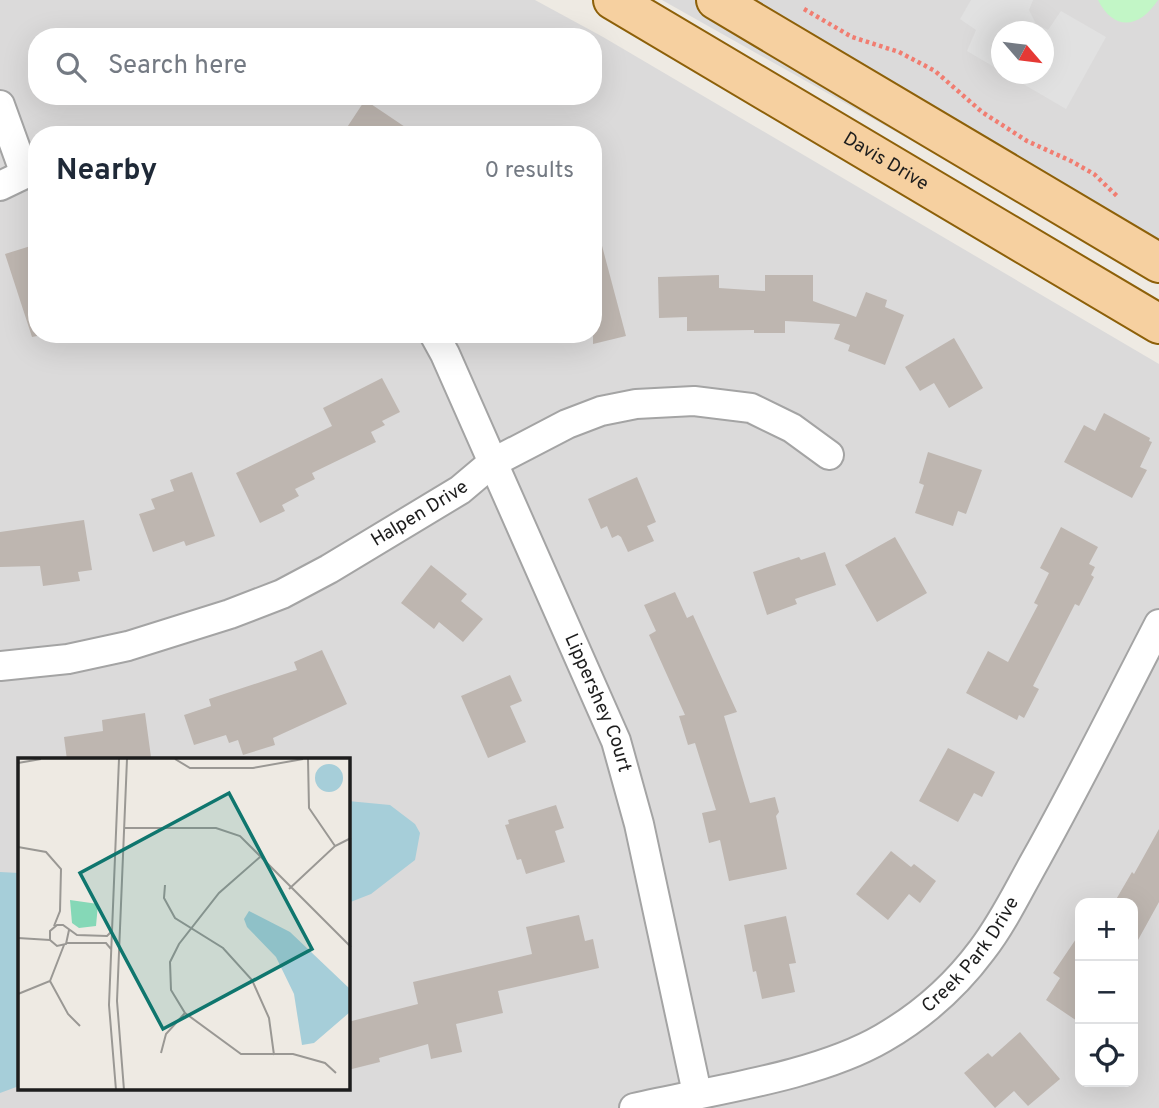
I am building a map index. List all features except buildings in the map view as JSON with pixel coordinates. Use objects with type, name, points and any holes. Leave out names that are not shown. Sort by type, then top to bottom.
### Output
[{"type":"main road","name":"Davis Drive","points":[[613,0],[1159,324]]},
{"type":"main road","points":[[722,2],[1159,263]]},
{"type":"street","points":[[0,105],[21,177]]},
{"type":"street","name":"Lippershey Court","points":[[439,343],[616,741],[642,837],[697,1093]]},
{"type":"street","name":"Halpen Drive","points":[[0,666],[68,659],[128,646],[230,614],[282,594],[460,490],[492,463],[567,424],[601,411],[636,404],[694,401],[751,408],[793,428],[829,455]]},
{"type":"street","name":"Creek Park Drive","points":[[634,1108],[803,1069],[846,1054],[883,1038],[923,1010],[955,982],[983,950],[998,927],[1056,823],[1159,624]]},
{"type":"path","points":[[801,8],[852,37],[898,52],[935,71],[982,112],[1027,141],[1094,174],[1126,204]]},
{"type":"shaded area","points":[[0,0],[535,0],[586,28],[28,28],[28,105],[602,105],[602,36],[1159,364],[1159,1108],[0,1108]]},
{"type":"shaded area","points":[[662,0],[1159,0],[1159,280]]},
{"type":"shaded area","points":[[971,0],[1033,0],[1029,10],[1034,21],[991,21],[991,65],[967,51],[976,30],[960,19]]},
{"type":"shaded area","points":[[1061,11],[1106,37],[1066,109],[1023,84],[1054,84],[1054,21]]},
{"type":"green space","points":[[1098,0],[1158,0],[1143,16],[1127,22],[1112,17]]},
{"type":"water","points":[[350,801],[390,805],[415,824],[420,833],[415,860],[371,894],[350,902]]},
{"type":"water","points":[[0,872],[18,873],[18,1086],[0,1093]]}]
